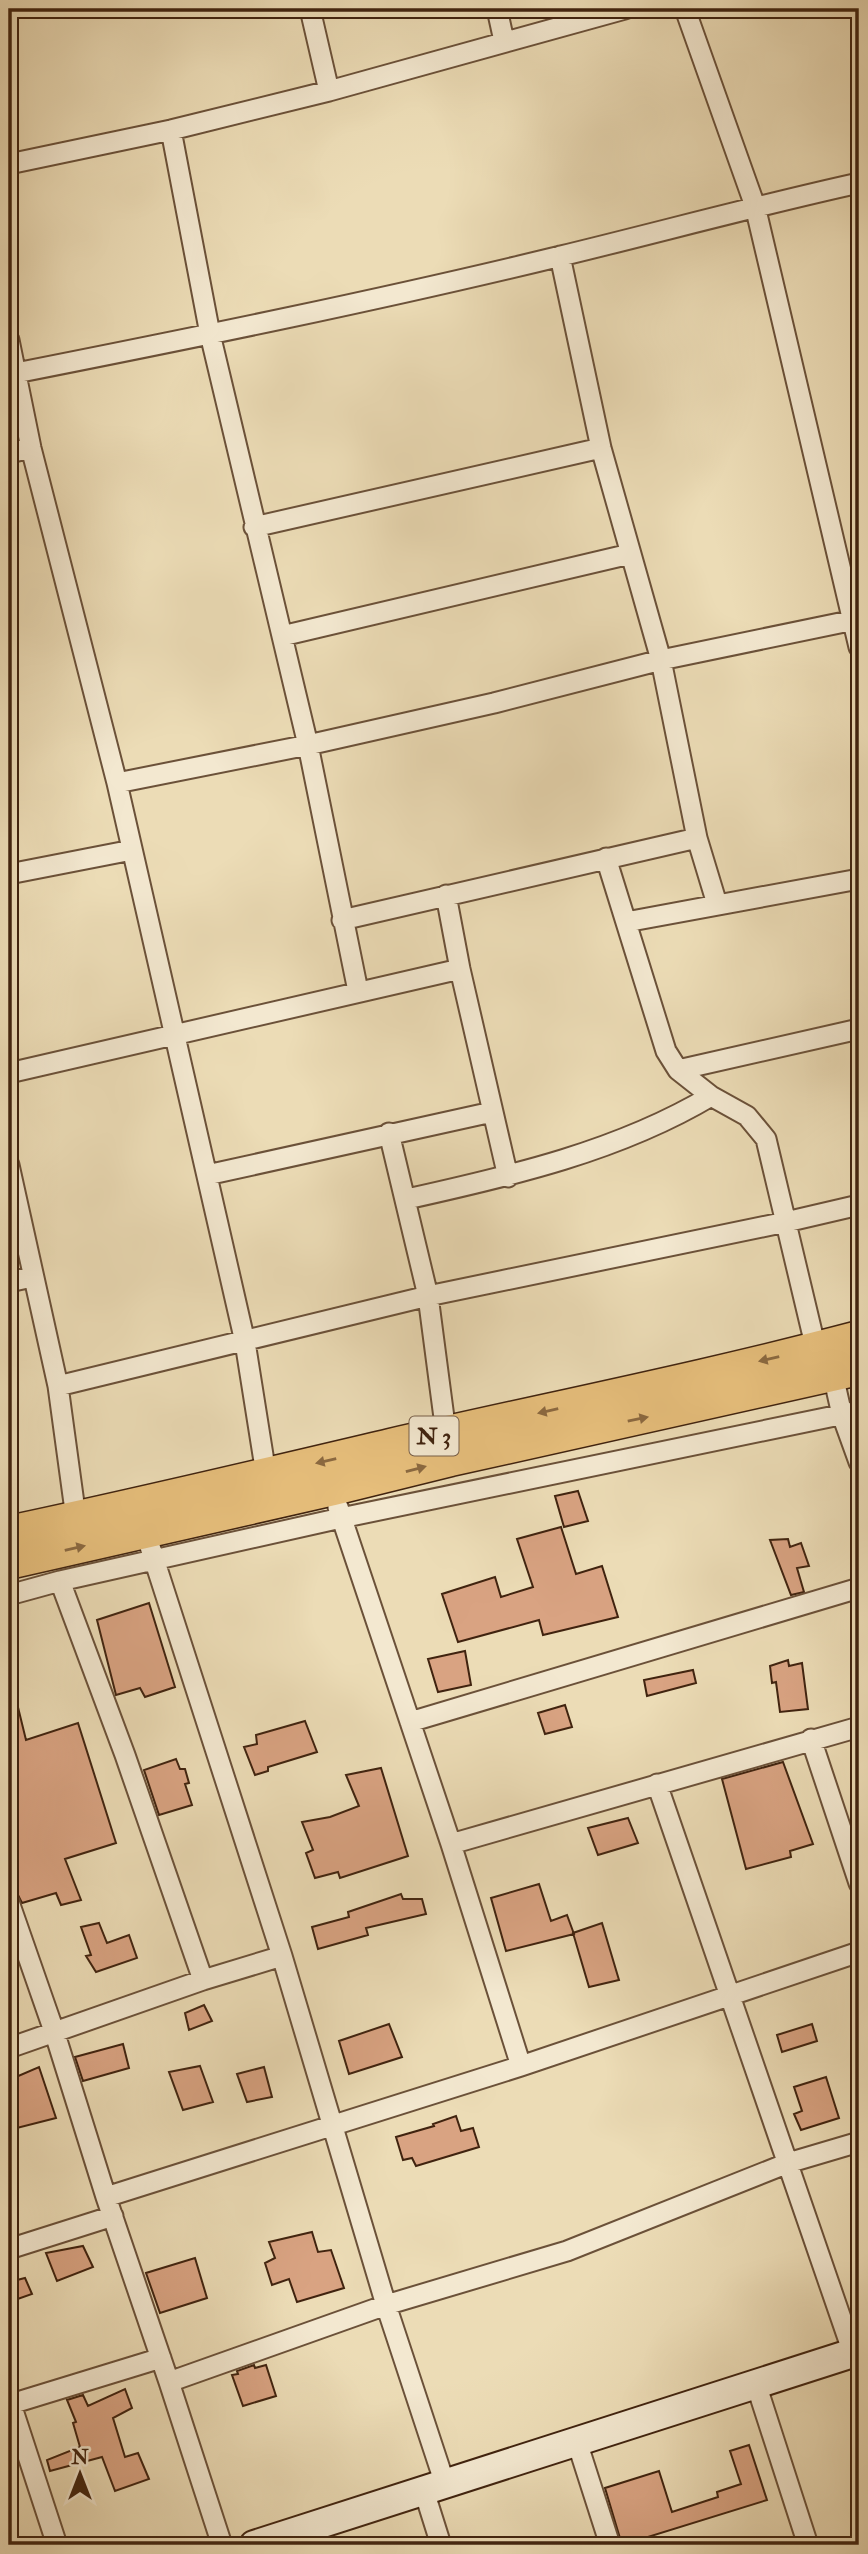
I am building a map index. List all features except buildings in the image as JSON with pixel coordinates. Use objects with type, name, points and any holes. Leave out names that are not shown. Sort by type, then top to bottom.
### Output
[{"type":"main road","name":"N 3","points":[[9,1532],[859,1337]]},
{"type":"main road","name":"N 3","points":[[9,1563],[149,1546],[337,1504],[451,1460],[846,1372]]},
{"type":"street","points":[[310,9],[329,91]]},
{"type":"street","points":[[497,9],[505,41]]},
{"type":"street","points":[[9,164],[171,130],[329,91],[625,9]]},
{"type":"street","points":[[685,9],[755,206],[856,620],[859,647]]},
{"type":"street","points":[[171,130],[211,334],[254,527],[308,745],[358,991]]},
{"type":"street","points":[[16,373],[211,334],[559,256],[755,206],[859,183]]},
{"type":"street","points":[[559,256],[601,448],[661,660],[697,838],[717,904]]},
{"type":"street","points":[[9,340],[31,448],[117,783],[245,1342],[266,1474]]},
{"type":"street","points":[[9,453],[31,448]]},
{"type":"street","points":[[254,527],[601,448]]},
{"type":"street","points":[[282,636],[630,554]]},
{"type":"street","points":[[117,783],[308,745],[494,703],[661,660],[856,620]]},
{"type":"street","points":[[342,920],[697,838]]},
{"type":"street","points":[[9,874],[132,850]]},
{"type":"street","points":[[606,858],[666,1051],[678,1070],[712,1096],[747,1116],[766,1139],[816,1349]]},
{"type":"street","points":[[626,922],[859,879]]},
{"type":"street","points":[[446,895],[460,969],[508,1177]]},
{"type":"street","points":[[9,1073],[460,969]]},
{"type":"street","points":[[678,1070],[859,1029]]},
{"type":"street","points":[[407,1199],[508,1177],[672,1120],[712,1096]]},
{"type":"street","points":[[207,1175],[492,1112]]},
{"type":"street","points":[[389,1133],[407,1199],[428,1296],[446,1433]]},
{"type":"street","points":[[9,1165],[58,1386],[76,1518]]},
{"type":"street","points":[[58,1386],[428,1296],[859,1205]]},
{"type":"street","points":[[9,1282],[32,1277]]},
{"type":"street","points":[[846,1372],[859,1462]]},
{"type":"street","points":[[522,2066],[337,1504],[851,1413]]},
{"type":"street","points":[[9,1595],[60,1581],[149,1546],[282,1956],[331,2128],[386,2305],[435,2488],[441,2545]]},
{"type":"street","points":[[60,1581],[125,1755],[203,1980]]},
{"type":"street","points":[[410,1722],[859,1588]]},
{"type":"street","points":[[451,1844],[859,1727]]},
{"type":"street","points":[[811,1739],[859,1883]]},
{"type":"street","points":[[258,2545],[856,2352],[657,1784]]},
{"type":"street","points":[[9,1902],[55,2034],[106,2197],[222,2545]]},
{"type":"street","points":[[106,2197],[522,2066],[859,1952]]},
{"type":"street","points":[[9,2048],[203,1980],[282,1956]]},
{"type":"street","points":[[169,2382],[386,2305],[567,2250],[788,2162],[859,2142]]},
{"type":"street","points":[[9,2249],[113,2216]]},
{"type":"street","points":[[57,2545],[10,2401],[161,2358]]},
{"type":"street","points":[[756,2384],[808,2545]]},
{"type":"street","points":[[577,2442],[610,2545]]}]
